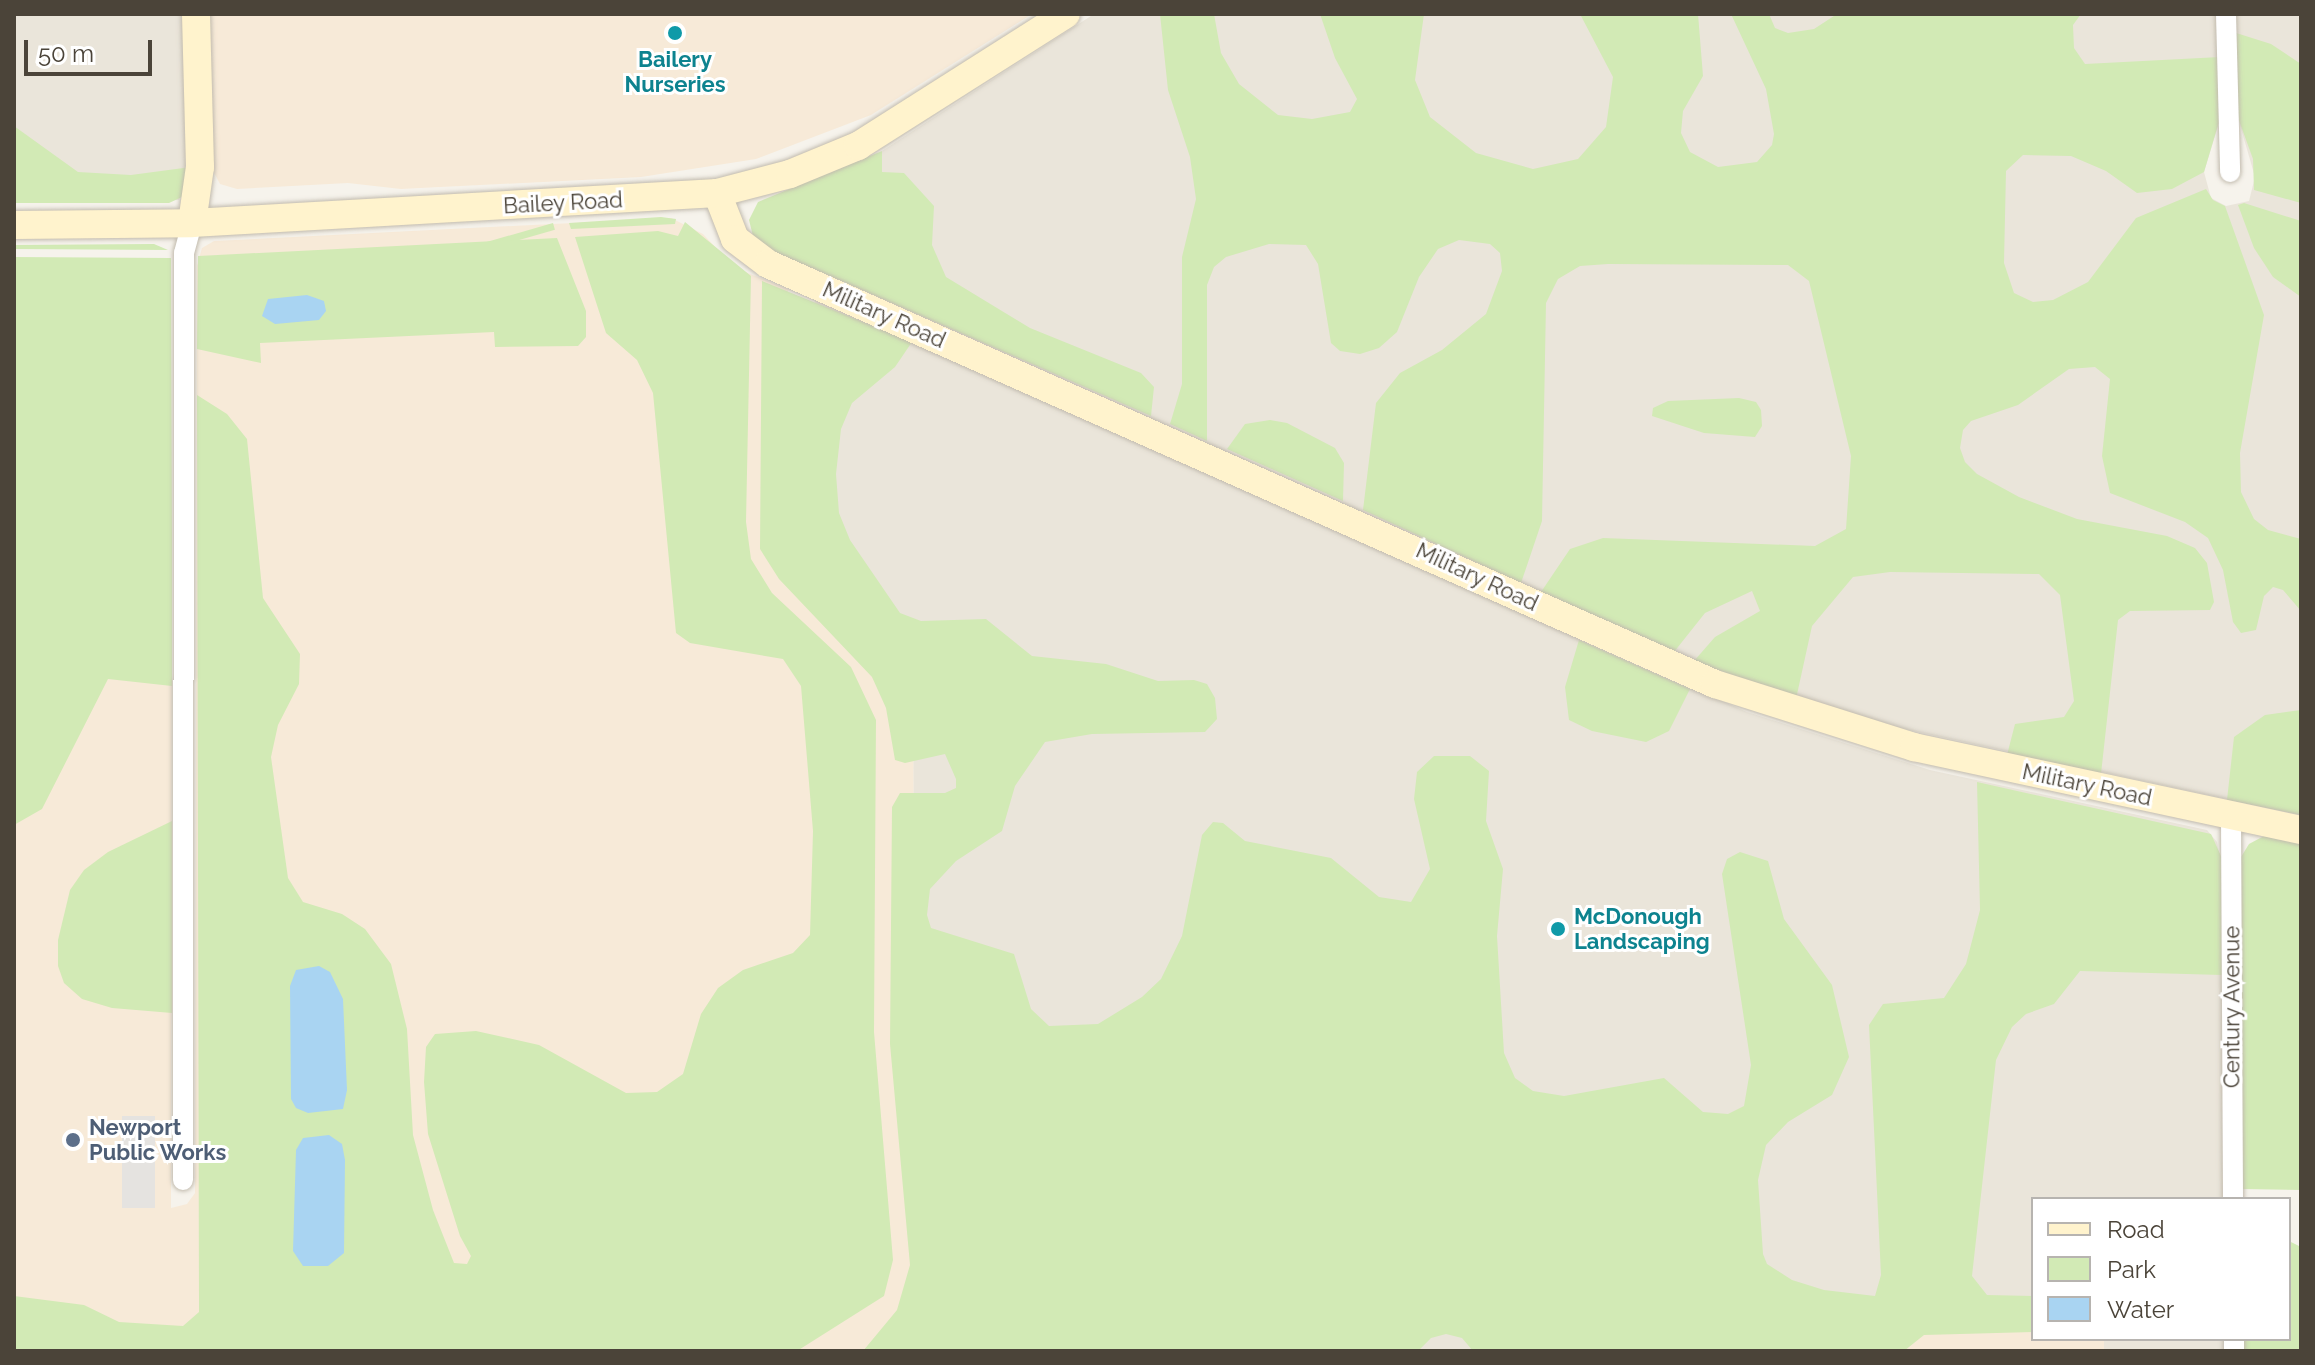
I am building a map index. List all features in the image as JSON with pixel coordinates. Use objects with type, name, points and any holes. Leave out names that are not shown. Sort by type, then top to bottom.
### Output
[{"type":"street","points":[[183,1180],[184,253],[200,167],[196,14]]},
{"type":"street","name":"Bailey Road","points":[[14,225],[192,223],[717,193],[807,168],[868,140],[1066,14]]},
{"type":"street","points":[[2226,14],[2230,172]]},
{"type":"street","name":"Military Road","points":[[717,193],[735,239],[768,264],[1310,500],[1694,676],[1870,736],[2301,830]]},
{"type":"street","name":"Century Avenue","points":[[2231,815],[2233,1197]]},
{"type":"shaded area","points":[[14,14],[187,14],[191,167],[179,200],[14,203]]},
{"type":"shaded area","points":[[205,14],[1032,14],[871,115],[756,159],[641,177],[401,189],[348,183],[237,189],[220,184],[212,169]]},
{"type":"shaded area","points":[[1094,14],[2219,14],[2219,123],[2204,172],[2211,198],[2226,206],[2249,201],[2255,177],[2240,125],[2233,14],[2301,14],[2301,815],[1872,722],[1694,661],[881,299],[882,151]]},
{"type":"shaded area","points":[[671,218],[703,234],[735,268],[788,289],[817,516],[913,702],[916,1351],[14,1351],[14,663],[172,539],[171,1208],[187,1204],[195,1193],[197,266],[202,248],[214,241]]},
{"type":"shaded area","points":[[815,299],[1747,712],[1930,770],[2207,830],[2217,842],[2221,864],[2223,1197],[2031,1197],[2031,1329],[1844,1351],[916,1351],[913,702],[817,516]]},
{"type":"shaded area","points":[[122,1116],[155,1116],[155,1208],[122,1208]]},
{"type":"shaded area","points":[[2031,1329],[2031,1341],[2104,1341],[2104,1351],[1844,1351],[1844,1330]]},
{"type":"shaded area","points":[[2104,1341],[2224,1341],[2224,1351],[2104,1351]]},
{"type":"green space","points":[[1160,14],[1214,14],[1221,53],[1239,84],[1278,115],[1312,119],[1350,112],[1357,99],[1335,58],[1320,14],[1424,14],[1415,80],[1430,117],[1476,153],[1533,169],[1578,159],[1606,127],[1613,77],[1580,14],[1698,14],[1703,76],[1683,111],[1681,133],[1690,152],[1718,167],[1757,162],[1772,145],[1774,134],[1766,89],[1731,14],[1769,14],[1775,28],[1788,33],[1814,29],[1837,14],[2081,14],[2073,25],[2074,48],[2085,64],[2220,57],[2221,115],[2204,172],[2172,189],[2137,193],[2106,171],[2071,156],[2023,155],[2006,171],[2004,263],[2014,293],[2033,302],[2053,300],[2088,282],[2136,218],[2206,189],[2213,200],[2225,206],[2264,315],[2240,453],[2241,492],[2254,519],[2268,530],[2301,539],[2301,611],[2283,590],[2273,587],[2264,596],[2256,630],[2241,633],[2233,622],[2223,570],[2208,538],[2185,522],[2110,493],[2102,456],[2110,379],[2095,367],[2069,369],[2018,405],[1971,421],[1963,430],[1960,448],[1965,462],[1977,474],[2019,497],[2077,519],[2167,536],[2195,548],[2207,563],[2214,602],[2210,610],[2130,611],[2118,620],[2101,774],[2007,755],[2015,724],[2064,717],[2074,701],[2060,595],[2039,574],[1890,572],[1853,577],[1812,626],[1796,699],[1694,661],[1715,637],[1760,611],[1752,591],[1705,613],[1674,652],[1541,592],[1570,549],[1603,538],[1815,546],[1846,529],[1851,456],[1809,281],[1788,265],[1608,264],[1580,266],[1558,279],[1546,303],[1542,521],[1521,583],[1363,510],[1376,403],[1400,373],[1442,350],[1486,314],[1502,271],[1500,253],[1490,244],[1459,240],[1438,249],[1419,277],[1397,332],[1379,348],[1360,354],[1340,351],[1331,343],[1318,264],[1306,245],[1269,244],[1226,257],[1214,267],[1207,285],[1207,441],[1170,424],[1182,384],[1182,257],[1196,199],[1190,157],[1168,90]]},
{"type":"green space","points":[[2233,32],[2271,44],[2301,64],[2301,203],[2254,190],[2253,159],[2237,115]]},
{"type":"green space","points":[[14,126],[78,172],[131,175],[191,167],[182,197],[169,203],[14,203]]},
{"type":"green space","points":[[882,151],[882,172],[904,173],[934,206],[932,245],[946,277],[1030,328],[1141,373],[1154,387],[1151,416],[775,252],[753,236],[749,220],[758,202]]},
{"type":"green space","points":[[2244,203],[2301,221],[2301,297],[2273,277],[2254,248],[2238,205]]},
{"type":"green space","points":[[661,217],[676,219],[675,224],[571,229],[569,223]]},
{"type":"green space","points":[[685,222],[751,276],[746,522],[751,559],[772,593],[851,667],[876,720],[874,1032],[893,1260],[884,1296],[797,1351],[14,1351],[14,1296],[84,1305],[119,1322],[183,1326],[199,1312],[197,395],[227,414],[247,439],[263,598],[300,654],[299,684],[278,725],[271,757],[288,878],[303,902],[342,914],[365,929],[391,964],[407,1029],[413,1135],[433,1210],[454,1263],[467,1264],[471,1256],[460,1236],[428,1134],[424,1082],[426,1047],[435,1034],[476,1031],[539,1045],[626,1093],[657,1092],[683,1074],[701,1014],[718,988],[743,970],[793,953],[810,935],[813,831],[801,686],[783,659],[690,643],[676,633],[653,393],[637,360],[606,333],[575,237],[658,231],[678,236]]},
{"type":"green space","points":[[553,223],[555,230],[229,323],[227,316]]},
{"type":"green space","points":[[557,238],[586,311],[586,337],[578,346],[495,347],[494,332],[260,343],[261,363],[197,349],[198,256]]},
{"type":"green space","points":[[154,244],[168,250],[14,249],[14,245]]},
{"type":"green space","points":[[14,257],[171,258],[172,686],[108,679],[42,809],[14,825]]},
{"type":"green space","points":[[762,281],[912,342],[895,367],[852,403],[841,429],[836,474],[839,513],[850,540],[900,613],[921,621],[986,619],[1032,656],[1106,664],[1158,681],[1194,680],[1207,684],[1215,698],[1217,719],[1205,732],[1092,734],[1045,742],[1015,786],[1002,831],[956,861],[930,889],[927,915],[931,928],[1014,954],[1031,1009],[1049,1026],[1098,1024],[1142,997],[1161,979],[1182,936],[1202,835],[1213,822],[1223,823],[1245,841],[1331,858],[1379,897],[1411,902],[1430,869],[1414,799],[1417,772],[1434,756],[1470,756],[1489,771],[1486,821],[1503,869],[1497,936],[1504,1053],[1515,1078],[1533,1091],[1564,1096],[1664,1078],[1703,1112],[1728,1114],[1744,1106],[1751,1065],[1722,874],[1727,859],[1740,852],[1768,861],[1784,919],[1832,985],[1849,1057],[1832,1095],[1788,1122],[1766,1145],[1758,1180],[1763,1254],[1767,1264],[1792,1280],[1824,1290],[1875,1296],[1881,1275],[1869,1025],[1883,1004],[1944,998],[1966,964],[1980,910],[1977,782],[2211,834],[2221,856],[2222,975],[2080,971],[2054,1004],[2026,1014],[2012,1027],[1996,1060],[1972,1276],[1987,1295],[2031,1296],[2031,1332],[1924,1335],[1904,1351],[1473,1351],[1462,1338],[1446,1334],[1431,1338],[1418,1351],[863,1351],[897,1310],[910,1265],[890,1044],[892,807],[900,793],[945,793],[956,788],[956,779],[945,754],[905,763],[895,760],[886,708],[872,677],[779,579],[760,549]]},
{"type":"green space","points":[[1739,398],[1756,402],[1761,410],[1762,426],[1755,437],[1704,433],[1652,416],[1653,408],[1668,401]]},
{"type":"green space","points":[[1270,420],[1287,423],[1335,448],[1344,463],[1343,501],[1227,449],[1245,424]]},
{"type":"green space","points":[[1579,640],[1690,689],[1669,731],[1646,742],[1592,731],[1569,720],[1565,687]]},
{"type":"green space","points":[[2301,710],[2301,815],[2227,800],[2234,737],[2265,715]]},
{"type":"green space","points":[[172,821],[172,1013],[112,1008],[82,999],[64,983],[58,966],[58,940],[70,890],[84,870],[108,852]]},
{"type":"green space","points":[[2264,836],[2301,843],[2301,1190],[2242,1189],[2241,857],[2249,844]]},
{"type":"green space","points":[[2291,1242],[2301,1247],[2301,1351],[2242,1351],[2242,1341],[2291,1341]]},
{"type":"water","points":[[307,295],[324,301],[326,311],[319,320],[275,324],[262,316],[268,299]]},
{"type":"water","points":[[319,966],[330,972],[343,999],[347,1090],[343,1109],[308,1113],[296,1108],[291,1099],[290,986],[296,970]]},
{"type":"water","points":[[329,1135],[342,1144],[345,1160],[344,1253],[328,1266],[303,1266],[293,1251],[296,1150],[303,1138]]},
{"type":"place","name":"Bailery Nurseries","points":[[675,33]]},
{"type":"place","name":"McDonough Landscaping","points":[[1558,929]]},
{"type":"place","name":"Newport Public Works","points":[[73,1140]]}]
